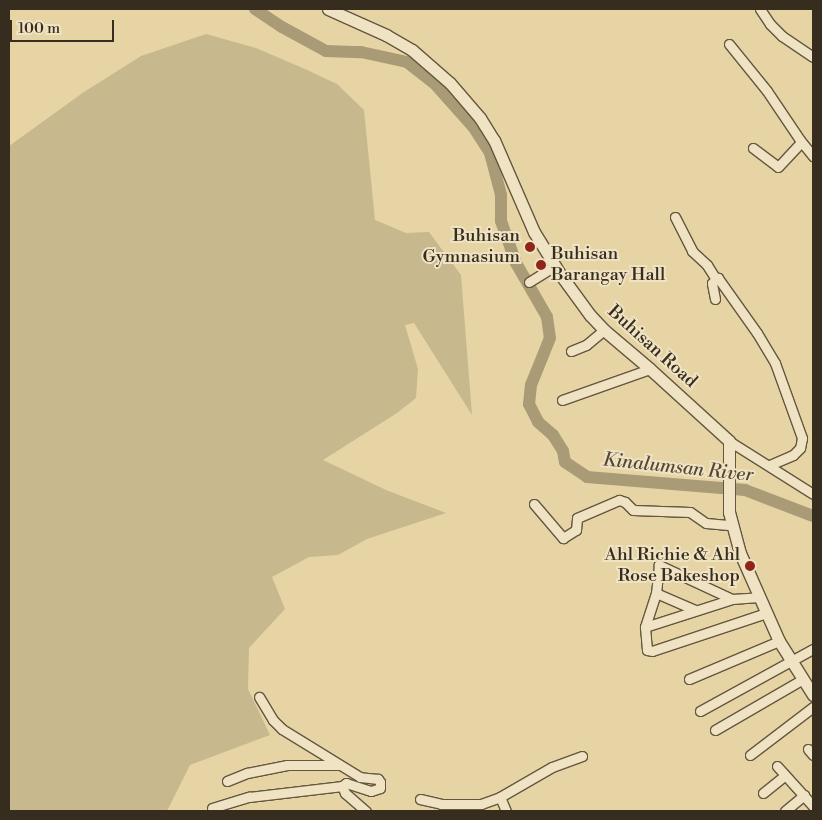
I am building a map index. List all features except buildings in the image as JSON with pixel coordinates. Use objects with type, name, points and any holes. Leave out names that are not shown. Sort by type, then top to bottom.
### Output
[{"type":"street","name":"Buhisan Road","points":[[328,9],[379,31],[412,50],[450,83],[480,118],[494,140],[534,232],[555,266],[604,330],[729,441]]},
{"type":"street","points":[[760,9],[782,36],[813,57]]},
{"type":"street","points":[[729,44],[768,91],[801,142],[813,156]]},
{"type":"street","points":[[753,148],[778,166],[801,142]]},
{"type":"street","points":[[675,217],[692,251],[707,265],[715,278],[721,280],[766,347],[791,403],[802,438],[800,448],[793,455],[770,465]]},
{"type":"street","points":[[529,282],[555,266]]},
{"type":"street","points":[[715,278],[712,286],[716,299]]},
{"type":"street","points":[[570,351],[586,345],[604,330]]},
{"type":"street","points":[[562,400],[650,369]]},
{"type":"street","points":[[729,441],[811,490]]},
{"type":"street","points":[[729,441],[731,525],[740,553],[779,641],[813,695]]},
{"type":"street","points":[[534,504],[563,538],[576,530],[577,518],[619,500],[625,502],[632,510],[690,512],[706,523],[731,525]]},
{"type":"street","points":[[732,599],[659,565],[656,593],[645,627],[648,650],[652,651],[766,613]]},
{"type":"street","points":[[656,593],[696,610]]},
{"type":"street","points":[[645,627],[732,599],[759,597]]},
{"type":"street","points":[[689,679],[779,641]]},
{"type":"street","points":[[700,711],[813,649]]},
{"type":"street","points":[[715,730],[803,679]]},
{"type":"street","points":[[212,808],[249,797],[350,784],[371,791],[380,788],[380,782],[374,777],[360,777],[282,729],[273,720],[259,697]]},
{"type":"street","points":[[750,755],[813,707]]},
{"type":"street","points":[[420,799],[441,804],[481,804],[500,797],[552,767],[582,756]]},
{"type":"street","points":[[227,781],[247,773],[287,765],[339,764]]},
{"type":"street","points":[[778,766],[813,804]]},
{"type":"street","points":[[762,793],[785,774]]},
{"type":"street","points":[[342,786],[345,793],[366,811]]},
{"type":"street","points":[[785,811],[804,795]]},
{"type":"street","points":[[500,797],[506,811]]},
{"type":"shaded area","points":[[206,34],[256,48],[337,84],[364,110],[375,220],[406,233],[429,232],[461,275],[472,415],[414,323],[405,325],[418,369],[416,398],[397,413],[323,460],[386,490],[446,513],[367,539],[338,555],[309,557],[272,577],[285,609],[249,648],[248,689],[270,735],[190,765],[167,811],[9,811],[9,146],[84,92],[141,56]]},
{"type":"waterway","name":"Kinalumsan River","points":[[255,9],[282,27],[326,51],[361,52],[407,62],[435,84],[474,128],[490,153],[501,195],[501,221],[516,263],[547,317],[550,338],[531,385],[529,404],[538,422],[553,435],[563,451],[565,462],[587,477],[745,490],[813,516]]},
{"type":"place","name":"Buhisan Gymnasium","points":[[530,247]]},
{"type":"place","name":"Buhisan Barangay Hall","points":[[541,265]]},
{"type":"place","name":"Ahl Richie & Ahl Rose Bakeshop","points":[[750,566]]}]
